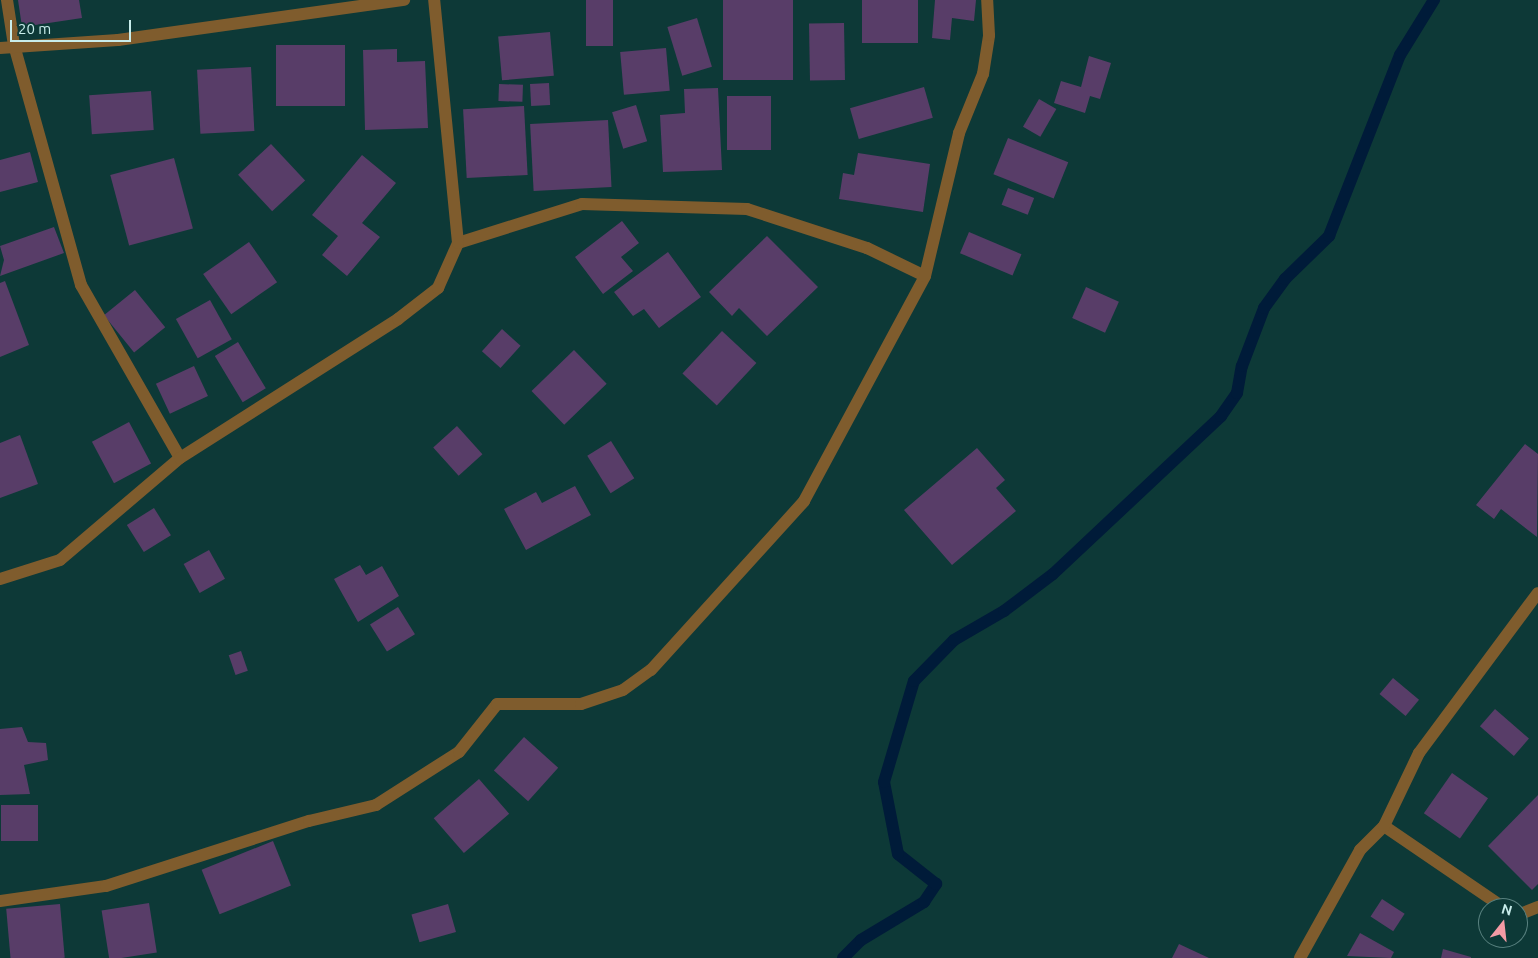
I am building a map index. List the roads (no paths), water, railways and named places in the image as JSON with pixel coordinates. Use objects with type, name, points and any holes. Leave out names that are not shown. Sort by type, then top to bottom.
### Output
[{"type":"street","points":[[7,0],[14,45],[81,285],[180,458]]},
{"type":"street","points":[[0,48],[14,45],[118,40],[350,3],[404,0]]},
{"type":"street","points":[[0,578],[60,560],[180,458],[398,319],[438,288],[458,243],[434,0]]},
{"type":"street","points":[[0,901],[106,886],[309,821],[376,805],[459,752],[497,704],[581,704],[623,690],[651,670],[693,628],[804,502],[925,276],[959,134],[982,74],[989,35],[987,0]]},
{"type":"street","points":[[458,243],[582,204],[747,209],[867,248],[925,276]]},
{"type":"street","points":[[1300,958],[1360,850],[1384,826],[1418,754],[1538,593]]},
{"type":"street","points":[[1384,826],[1489,898]]},
{"type":"waterway","points":[[843,958],[861,940],[924,902],[936,884],[898,854],[884,782],[914,681],[954,640],[1004,611],[1053,574],[1221,416],[1237,393],[1242,366],[1264,308],[1285,279],[1329,236],[1400,55],[1434,0]]}]
